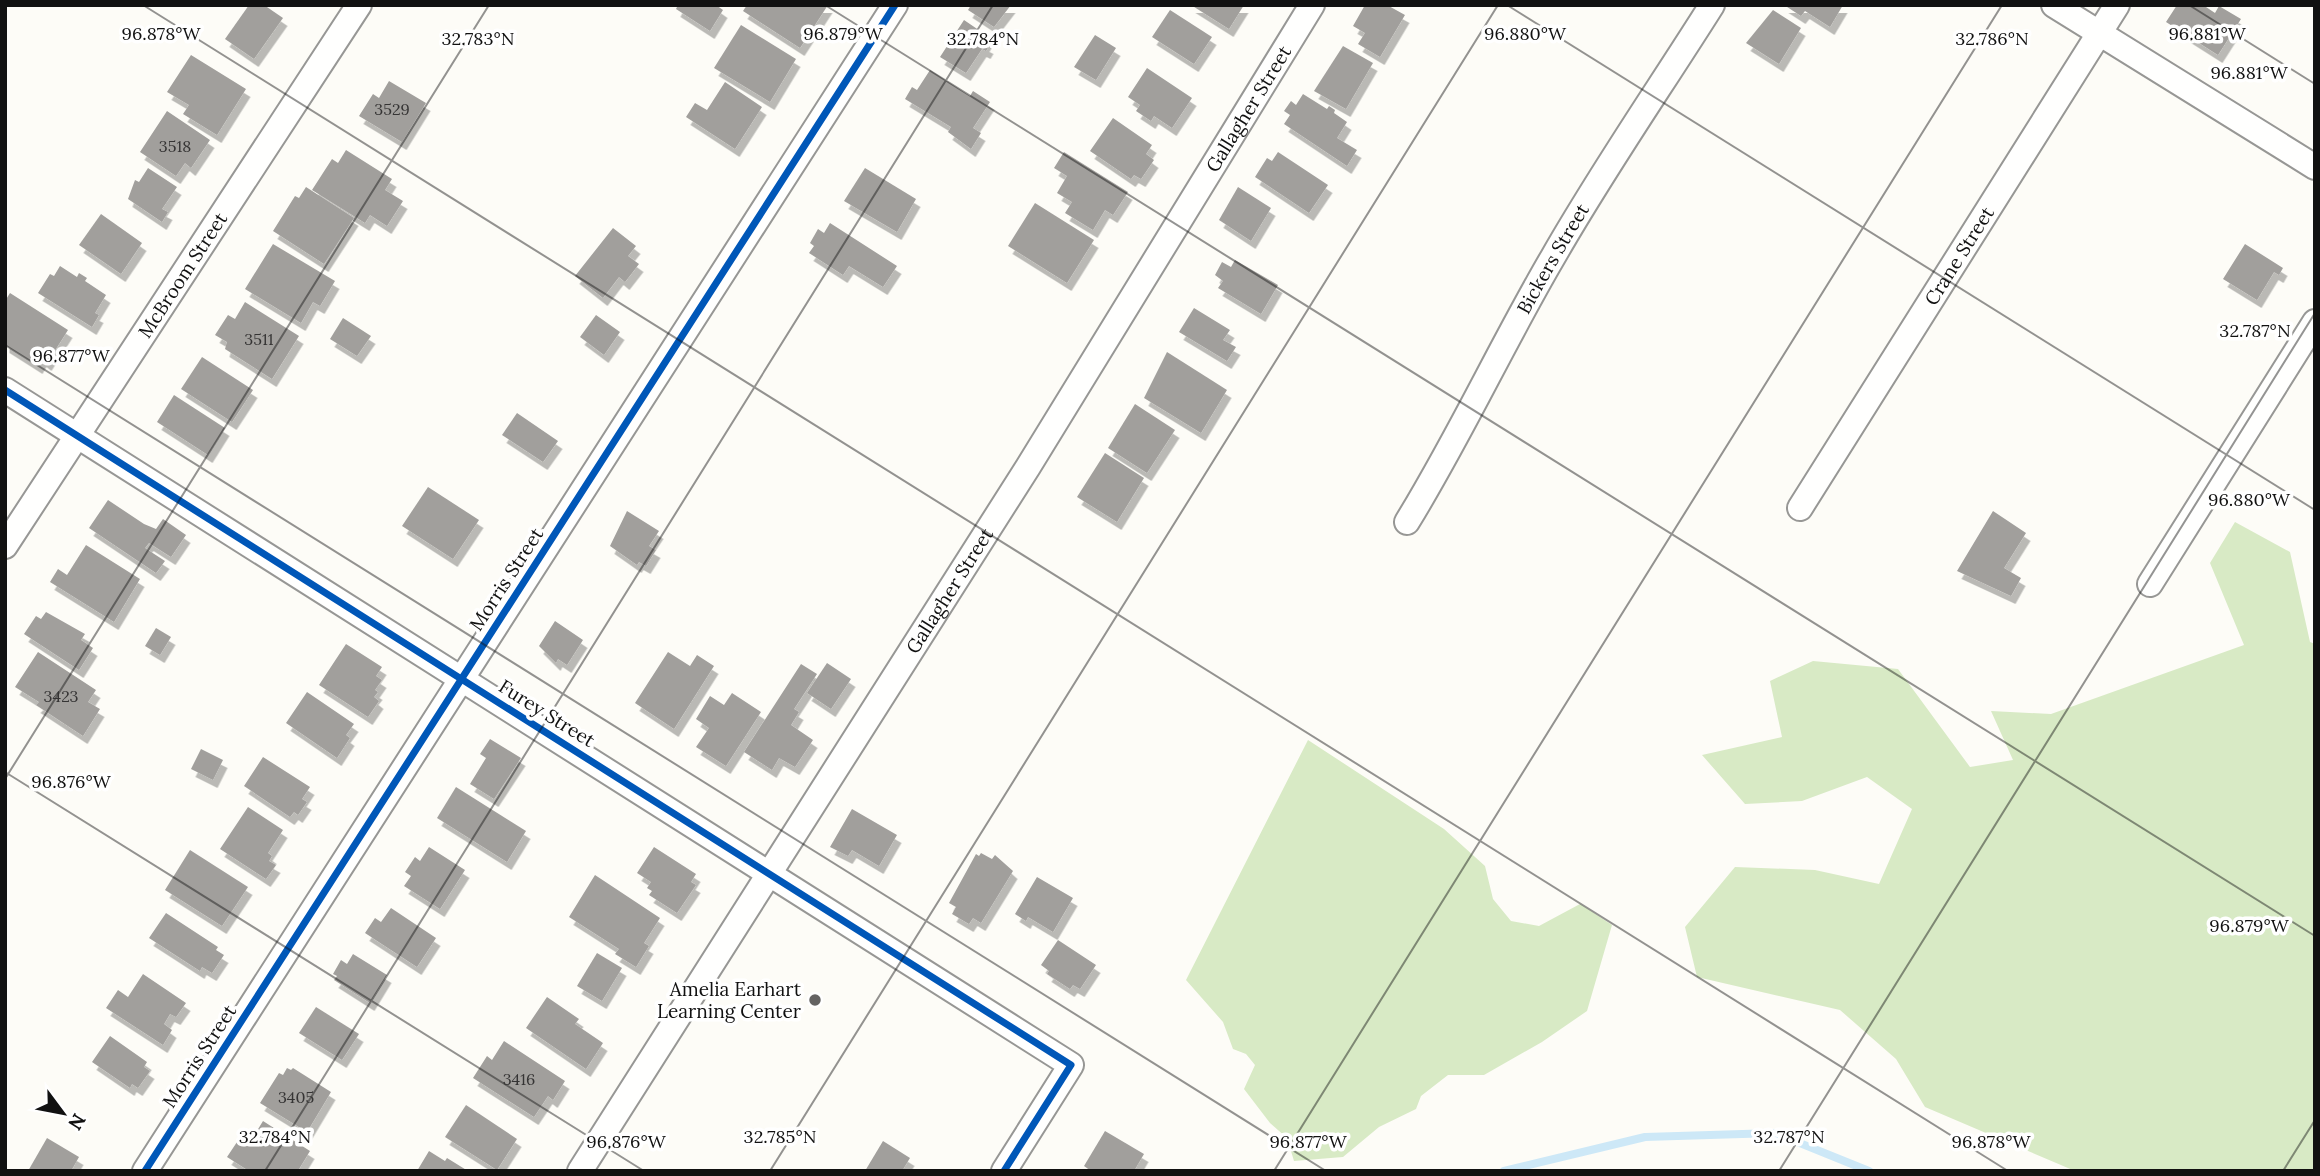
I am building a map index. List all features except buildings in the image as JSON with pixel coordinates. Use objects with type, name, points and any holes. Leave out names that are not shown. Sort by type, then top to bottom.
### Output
[{"type":"street","name":"McBroom Street","points":[[5,546],[359,5]]},
{"type":"street","name":"Morris Street","points":[[145,1171],[894,5]]},
{"type":"street","name":"Gallagher Street","points":[[580,1171],[1028,467],[1312,5]]},
{"type":"street","name":"Bickers Street","points":[[1408,522],[1449,454],[1505,341],[1555,253],[1712,5]]},
{"type":"street","points":[[2054,5],[2315,167]]},
{"type":"street","name":"Crane Street","points":[[1800,508],[2117,5]]},
{"type":"street","points":[[2150,584],[2315,323]]},
{"type":"street","name":"Furey Street","points":[[5,390],[772,873],[1071,1065],[1004,1171]]},
{"type":"green space","points":[[2235,522],[2290,552],[2310,642],[2315,644],[2315,1171],[2075,1171],[1925,1107],[1896,1059],[1840,1010],[1697,977],[1685,927],[1735,867],[1815,870],[1879,884],[1912,809],[1867,777],[1802,801],[1745,804],[1702,755],[1782,737],[1770,681],[1813,661],[1898,669],[1970,767],[2013,760],[1991,711],[2051,714],[2244,645],[2210,563]]},
{"type":"green space","points":[[1308,740],[1444,829],[1485,866],[1493,899],[1511,921],[1539,926],[1580,904],[1612,925],[1587,1011],[1542,1042],[1484,1075],[1448,1075],[1421,1096],[1416,1109],[1379,1127],[1343,1157],[1294,1161],[1287,1138],[1270,1123],[1244,1089],[1255,1065],[1246,1054],[1233,1049],[1223,1022],[1186,980]]},
{"type":"waterway","points":[[1504,1171],[1645,1137],[1775,1133],[1869,1171]]},
{"type":"cycle path","points":[[145,1171],[895,5]]},
{"type":"cycle path","points":[[5,390],[1071,1065],[1004,1171]]},
{"type":"place","name":"Amelia Earhart Learning Center","points":[[815,1000]]}]
